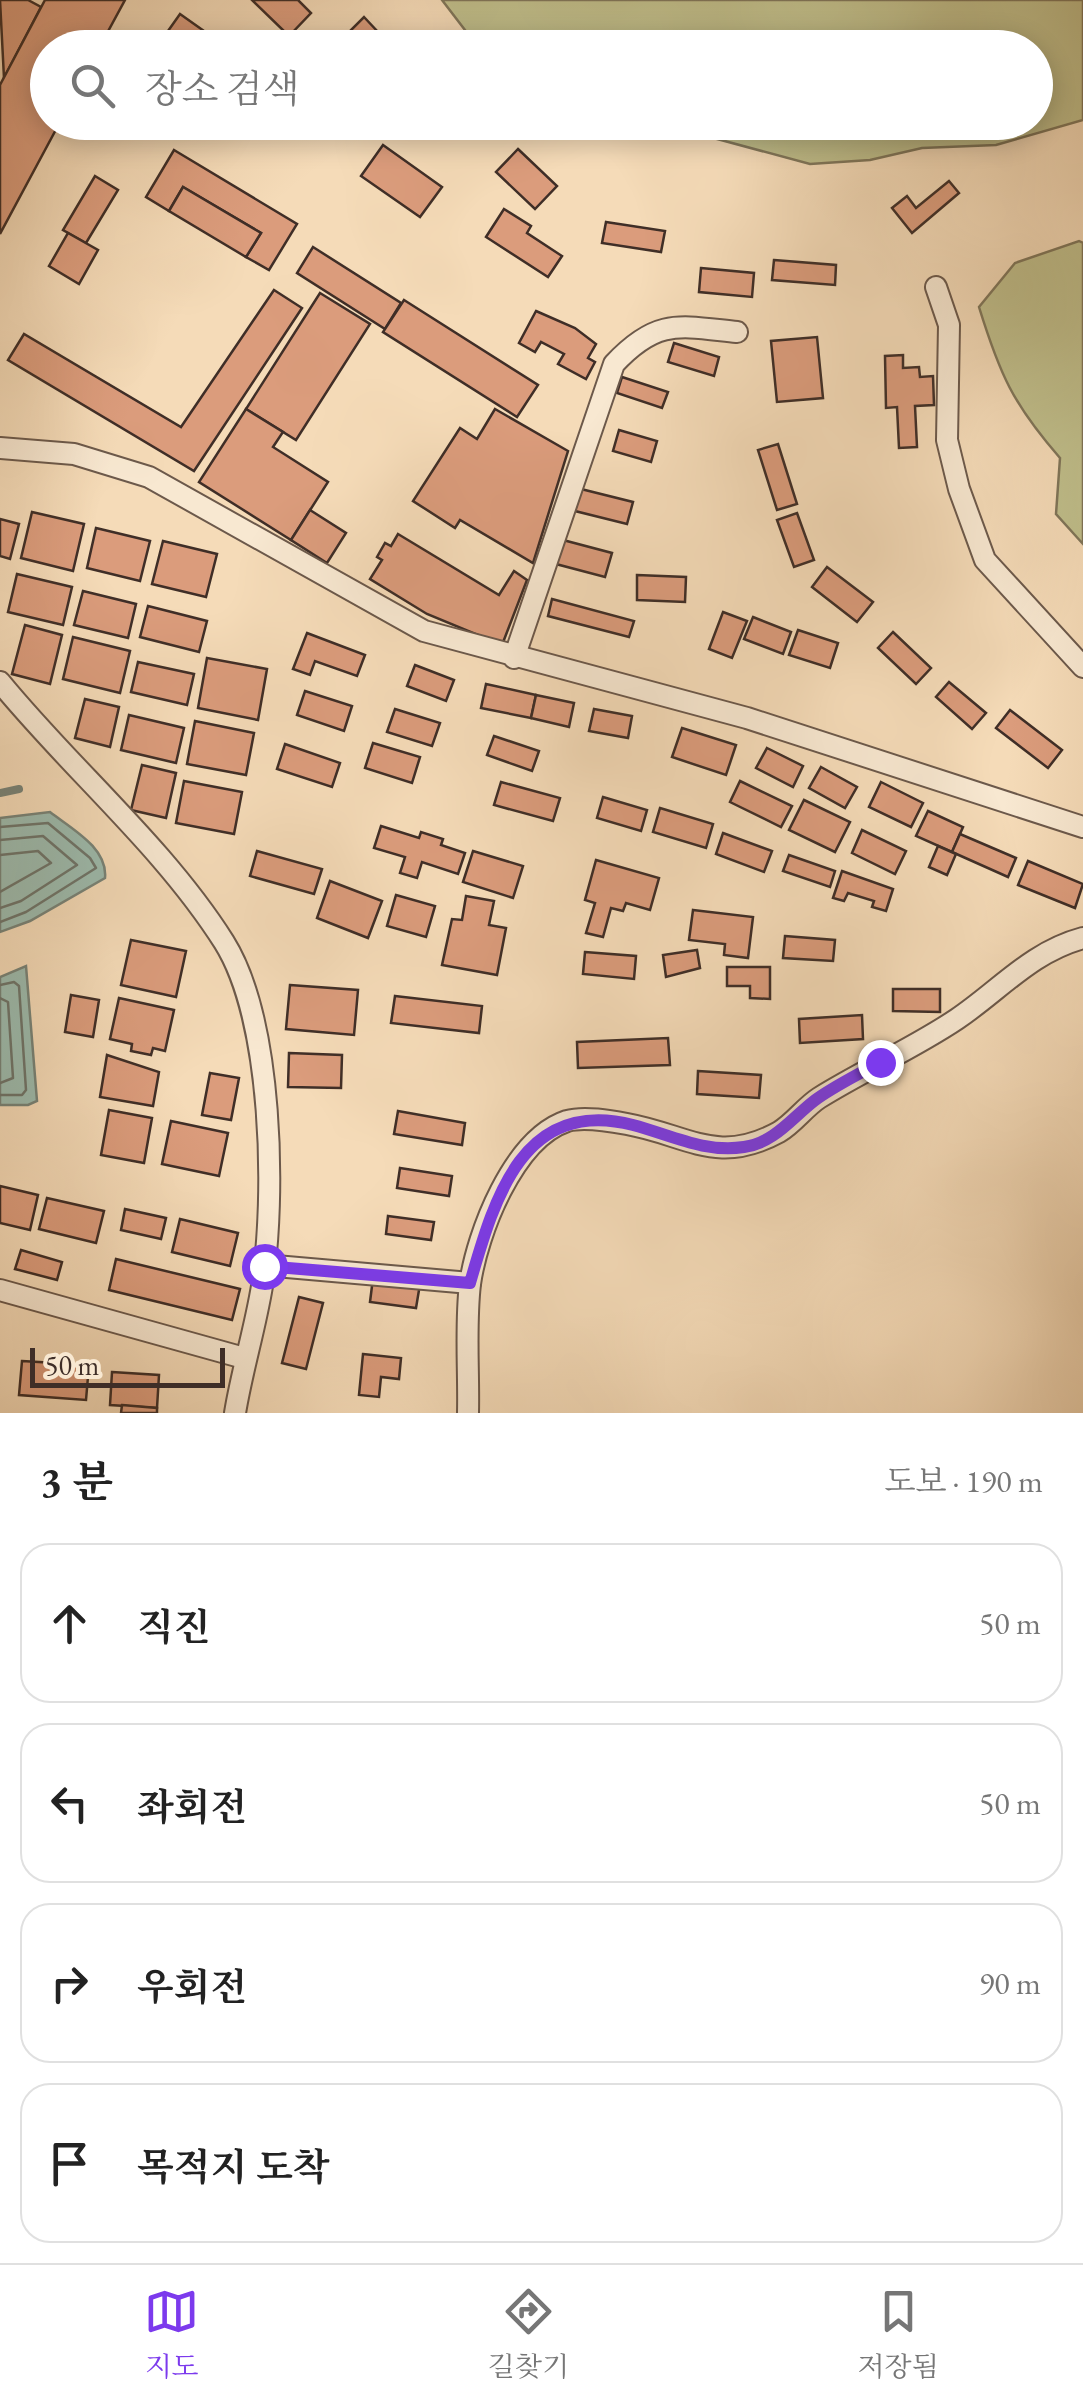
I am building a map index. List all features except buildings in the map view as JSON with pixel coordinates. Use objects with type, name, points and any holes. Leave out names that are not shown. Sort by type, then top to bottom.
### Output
[{"type":"street","points":[[936,287],[949,325],[947,440],[959,489],[985,560],[1083,667]]},
{"type":"street","points":[[514,658],[614,364],[638,339],[670,325],[737,332]]},
{"type":"street","points":[[0,448],[74,454],[149,476],[424,630],[514,658],[747,718],[1083,827]]},
{"type":"street","points":[[0,682],[182,888],[225,944],[245,989],[258,1050],[266,1140],[264,1266],[235,1413]]},
{"type":"street","points":[[468,1413],[470,1283],[487,1219],[512,1169],[541,1139],[567,1122],[630,1124],[716,1150],[750,1146],[784,1129],[814,1102],[958,1019],[1031,959],[1083,938]]},
{"type":"street","points":[[264,1266],[470,1283]]},
{"type":"street","points":[[0,1290],[244,1358]]},
{"type":"shaded area","points":[[442,0],[1083,0],[1083,120],[1053,129],[1053,30],[465,30]]},
{"type":"shaded area","points":[[721,140],[1013,140],[996,145],[922,148],[870,160],[810,164]]},
{"type":"shaded area","points":[[1079,241],[1083,243],[1083,544],[1056,514],[1060,458],[1010,388],[979,307],[1015,263]]},
{"type":"water","points":[[50,812],[95,848],[105,878],[30,921],[0,932],[0,818]]},
{"type":"water","points":[[26,966],[37,1101],[28,1105],[0,1105],[0,977]]},
{"type":"waterway","points":[[0,793],[19,789]]},
{"type":"route","points":[[264,1266],[470,1283],[487,1219],[512,1169],[541,1139],[567,1122],[630,1124],[716,1150],[750,1146],[784,1129],[814,1102],[880,1062]]}]
